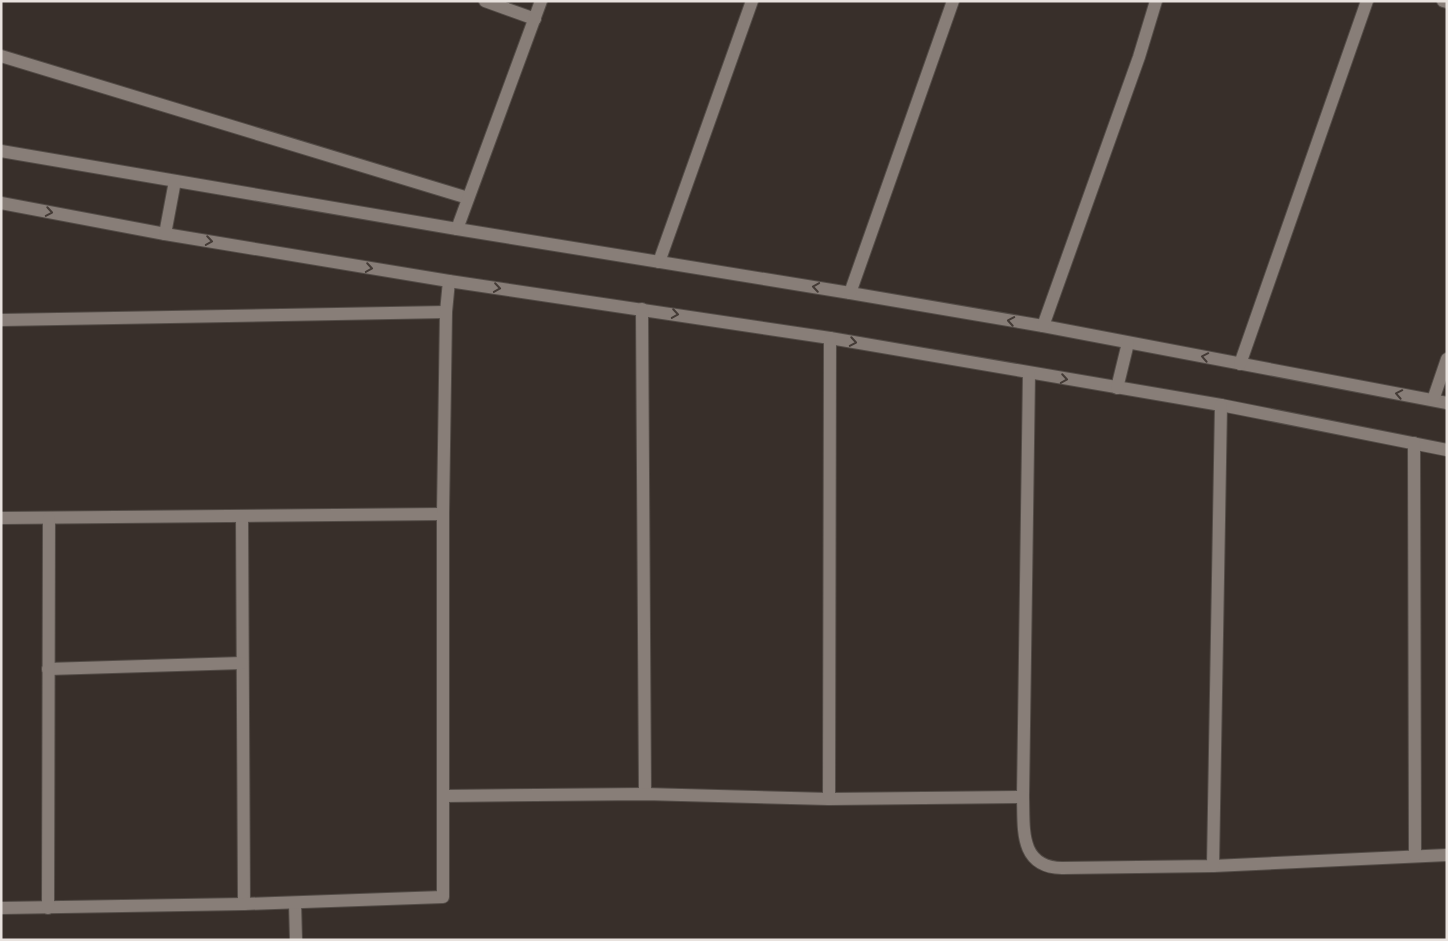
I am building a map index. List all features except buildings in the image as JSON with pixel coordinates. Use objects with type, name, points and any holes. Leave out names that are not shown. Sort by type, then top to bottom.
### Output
[{"type":"street","points":[[485,1],[534,19]]},
{"type":"street","points":[[457,229],[541,1]]},
{"type":"street","points":[[660,262],[752,1]]},
{"type":"street","points":[[850,293],[953,1]]},
{"type":"street","points":[[1043,326],[1139,57],[1156,1]]},
{"type":"street","points":[[1240,364],[1367,1]]},
{"type":"street","points":[[1,56],[468,198]]},
{"type":"street","points":[[1,151],[1043,326],[1447,403]]},
{"type":"street","points":[[165,234],[175,181]]},
{"type":"street","points":[[1,203],[165,234],[448,281],[830,338],[1221,406],[1447,450]]},
{"type":"street","points":[[1,908],[244,904],[443,897],[443,514],[448,281]]},
{"type":"street","points":[[642,309],[645,794]]},
{"type":"street","points":[[1,320],[446,312]]},
{"type":"street","points":[[829,799],[830,338]]},
{"type":"street","points":[[1117,388],[1128,342]]},
{"type":"street","points":[[1432,400],[1447,359]]},
{"type":"street","points":[[1029,374],[1023,797],[1024,836],[1026,845],[1037,860],[1044,865],[1062,868],[1213,866],[1415,855],[1447,855]]},
{"type":"street","points":[[1213,866],[1221,406]]},
{"type":"street","points":[[1414,443],[1415,855]]},
{"type":"street","points":[[1,518],[443,514]]},
{"type":"street","points":[[242,516],[244,904]]},
{"type":"street","points":[[48,908],[49,518]]},
{"type":"street","points":[[48,669],[242,663]]},
{"type":"street","points":[[443,796],[645,794],[829,799],[1023,797]]},
{"type":"street","points":[[295,902],[296,940]]}]
